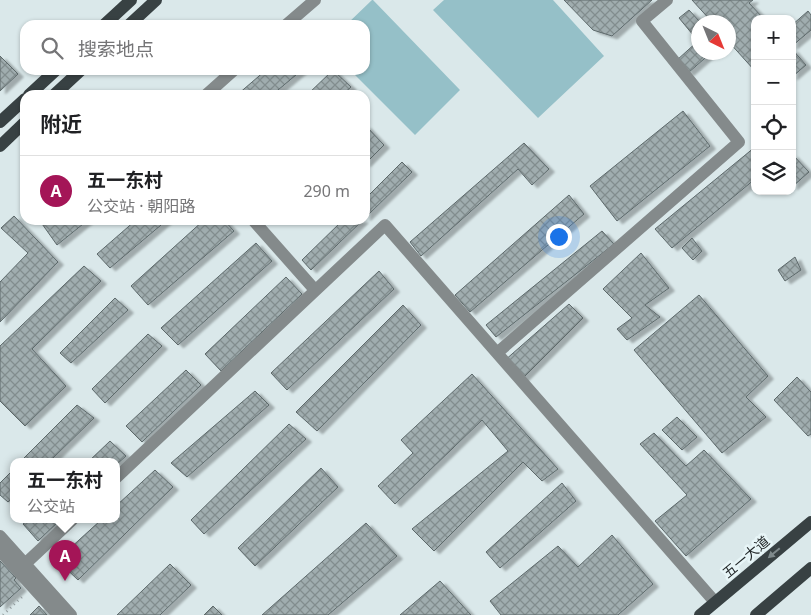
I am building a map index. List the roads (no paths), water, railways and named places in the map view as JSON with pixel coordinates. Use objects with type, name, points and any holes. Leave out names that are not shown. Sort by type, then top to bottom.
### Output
[{"type":"main road","points":[[109,20],[131,0]]},
{"type":"main road","points":[[134,20],[156,0]]},
{"type":"main road","points":[[34,90],[51,75]]},
{"type":"main road","points":[[59,90],[76,75]]},
{"type":"main road","points":[[0,122],[20,104]]},
{"type":"main road","points":[[0,146],[20,127]]},
{"type":"main road","name":"五一大道","points":[[700,615],[811,522]]},
{"type":"main road","points":[[756,615],[811,568]]},
{"type":"street","points":[[292,20],[315,0]]},
{"type":"street","points":[[497,353],[739,142],[642,21],[668,0]]},
{"type":"street","points":[[212,90],[228,75]]},
{"type":"street","points":[[257,225],[315,290]]},
{"type":"street","points":[[120,474],[385,225],[715,602]]},
{"type":"street","points":[[25,564],[69,523]]},
{"type":"street","points":[[0,536],[71,615]]},
{"type":"street","points":[[0,551],[58,615]]},
{"type":"place","name":"五一东村","points":[[65,581]]}]
